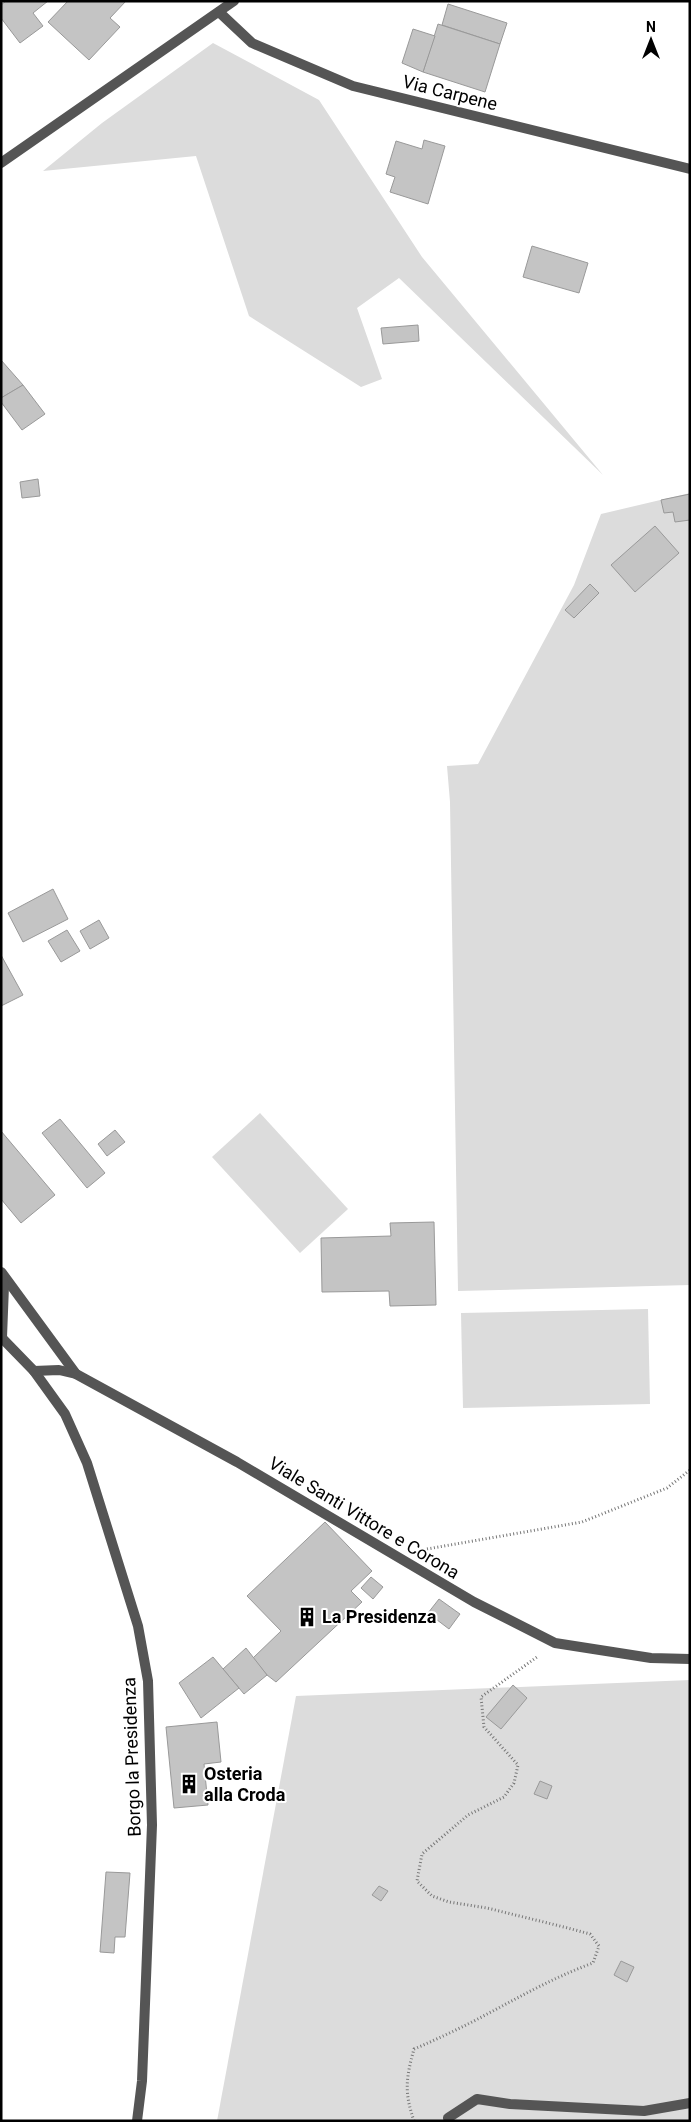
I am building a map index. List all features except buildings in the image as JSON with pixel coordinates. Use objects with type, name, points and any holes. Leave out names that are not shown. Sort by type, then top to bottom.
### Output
[{"type":"street","points":[[1,163],[234,1]]},
{"type":"street","name":"Via Carpene","points":[[220,12],[252,43],[353,86],[690,169]]},
{"type":"street","points":[[1,1272],[4,1286],[1,1337]]},
{"type":"street","points":[[1,1272],[76,1374]]},
{"type":"street","name":"Borgo la Presidenza","points":[[1,1337],[34,1371],[64,1414],[87,1463],[138,1626],[148,1681],[152,1824],[142,2081],[137,2121]]},
{"type":"street","name":"Viale Santi Vittore e Corona","points":[[34,1371],[59,1370],[76,1374],[237,1462],[474,1602],[556,1643],[651,1658],[690,1658]]},
{"type":"street","points":[[449,2121],[448,2118],[478,2099],[510,2104],[644,2110],[690,2103]]},
{"type":"path","points":[[394,1554],[478,1542],[582,1522],[667,1488],[690,1470]]},
{"type":"path","points":[[414,2121],[409,2105],[406,2079],[414,2049],[471,2022],[539,1985],[593,1963],[600,1946],[590,1934],[487,1908],[449,1902],[432,1896],[417,1881],[422,1854],[468,1815],[504,1797],[514,1783],[518,1766],[484,1727],[481,1697],[556,1643]]},
{"type":"shaded area","points":[[213,43],[319,100],[422,257],[603,475],[399,278],[357,308],[382,379],[361,387],[249,316],[196,156],[43,171],[102,123]]},
{"type":"shaded area","points":[[690,493],[690,1285],[458,1291],[450,802],[447,766],[478,764],[574,585],[601,514]]},
{"type":"shaded area","points":[[260,1113],[348,1209],[300,1253],[212,1157]]},
{"type":"shaded area","points":[[648,1309],[650,1404],[463,1408],[461,1313]]},
{"type":"shaded area","points":[[690,1680],[690,2121],[217,2121],[296,1696]]},
{"type":"place","name":"La Presidenza","points":[[307,1617]]},
{"type":"place","name":"Osteria alla Croda","points":[[189,1784]]}]
